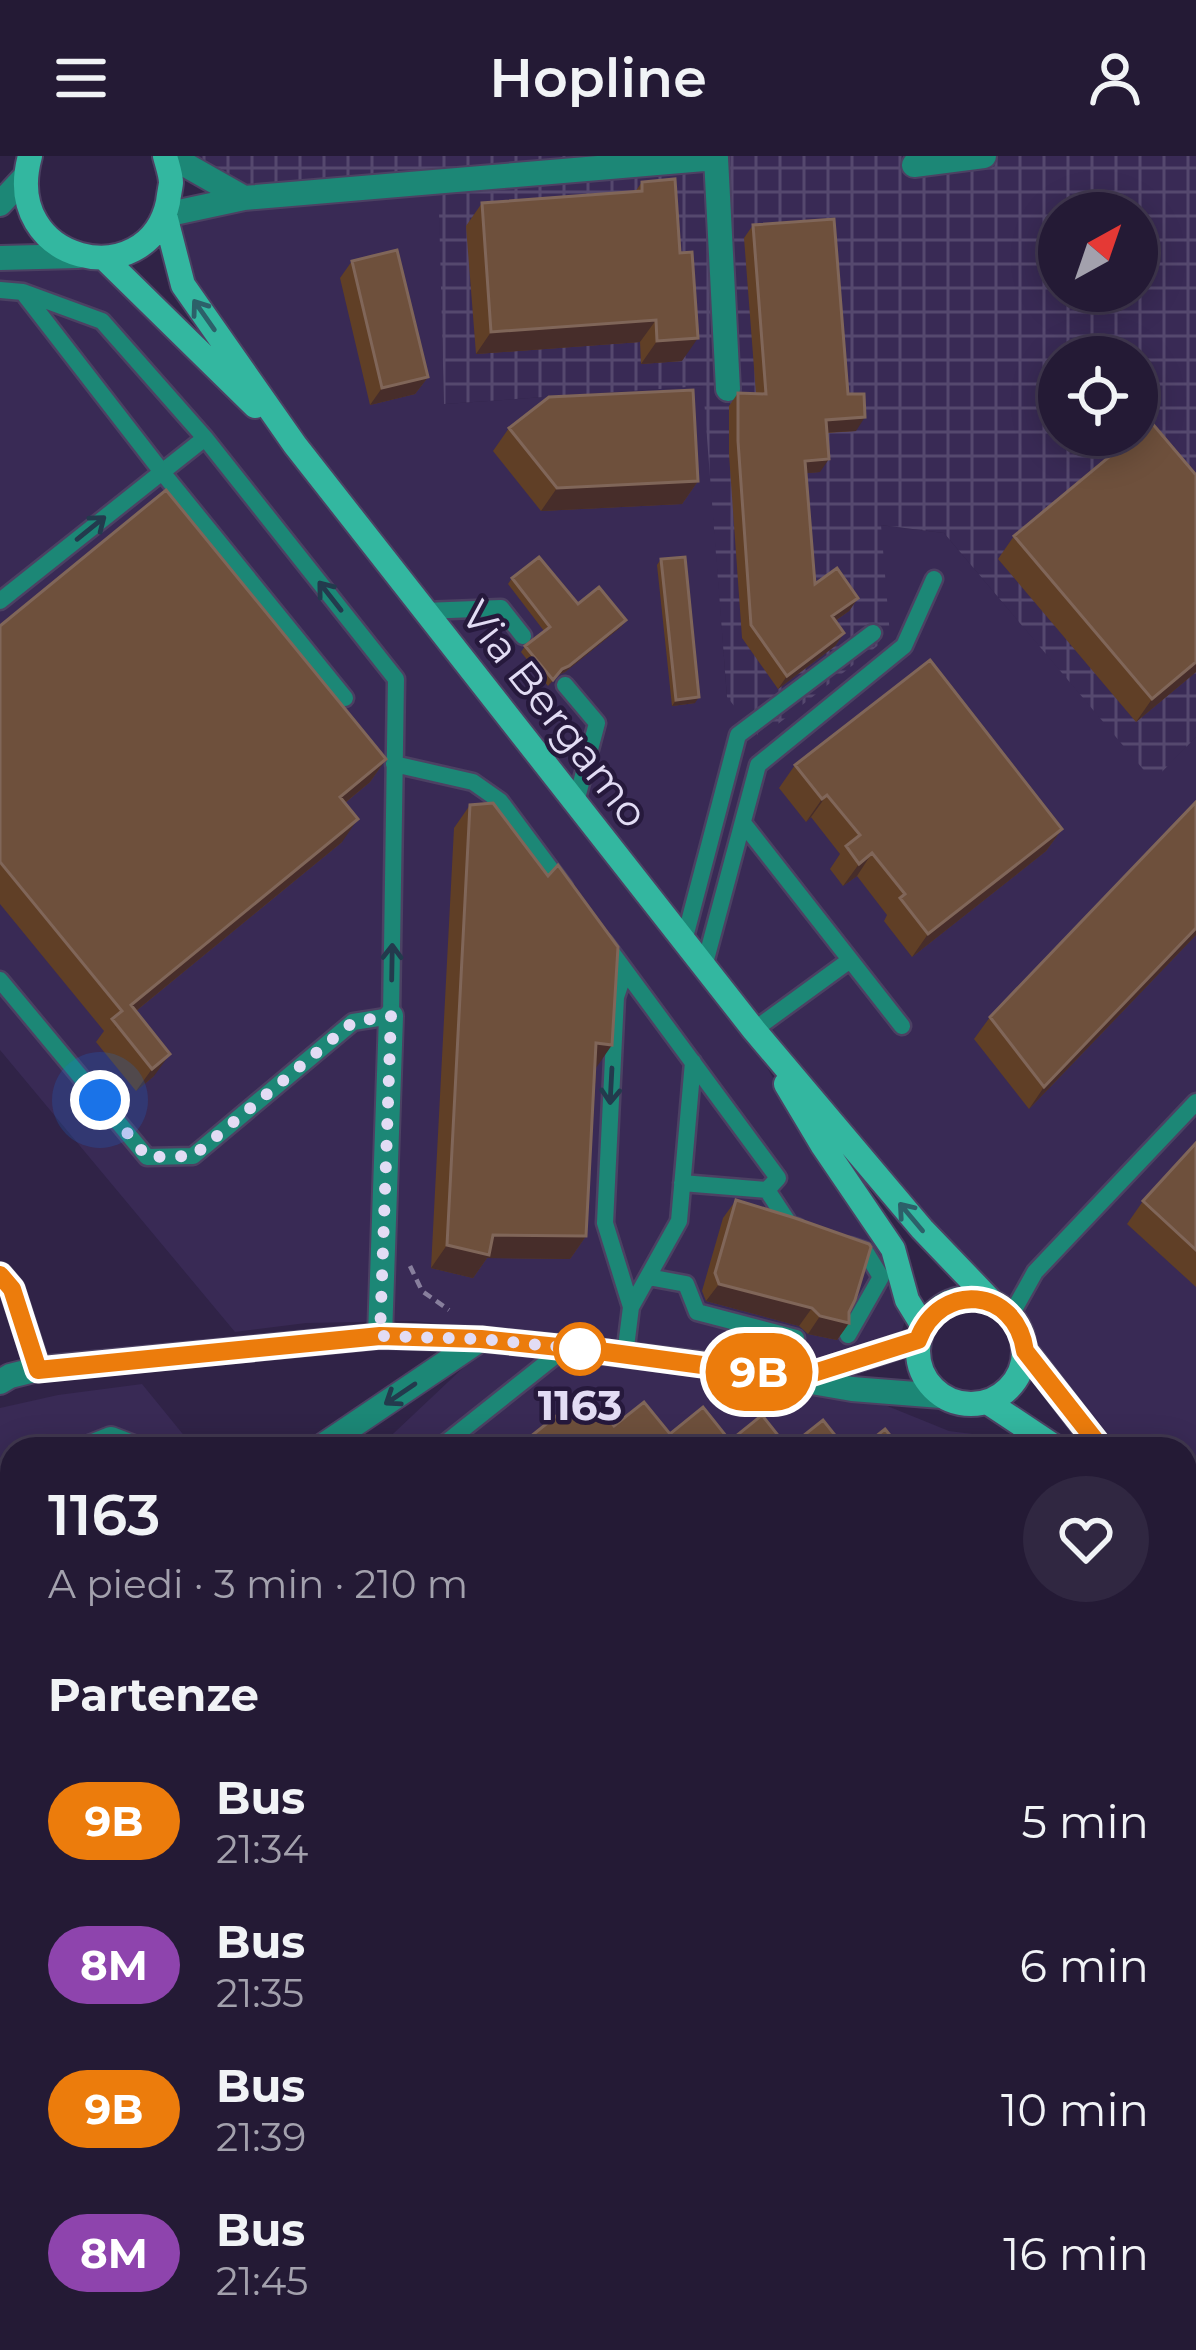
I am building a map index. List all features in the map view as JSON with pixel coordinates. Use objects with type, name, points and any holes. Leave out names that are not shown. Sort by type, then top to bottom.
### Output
[{"type":"main road","name":"Via Bergamo","points":[[167,156],[172,184],[165,215],[183,285],[296,445],[754,1030],[922,1229],[1001,1309]]},
{"type":"main road","points":[[27,168],[29,212],[48,240],[78,256],[105,259],[130,251],[151,236],[165,215]]},
{"type":"main road","name":"Via Bergamo","points":[[105,259],[296,445]]},
{"type":"main road","name":"Via Bergamo","points":[[754,1030],[823,1146],[893,1250],[921,1333]]},
{"type":"main road","points":[[969,1298],[1001,1309],[1023,1335],[1025,1351],[1018,1374],[989,1402],[958,1404],[940,1396],[925,1376],[918,1354],[921,1333],[950,1304],[969,1298]]},
{"type":"main road","points":[[1025,1351],[1093,1437]]},
{"type":"main road","points":[[989,1402],[1040,1437]]},
{"type":"street","points":[[167,156],[244,197]]},
{"type":"street","points":[[914,165],[985,156]]},
{"type":"street","points":[[165,215],[244,197],[470,167],[723,157],[728,389]]},
{"type":"street","points":[[0,204],[27,168]]},
{"type":"street","points":[[0,258],[78,256]]},
{"type":"street","points":[[380,1336],[391,1016]]},
{"type":"street","points":[[0,1275],[12,1289],[38,1370]]},
{"type":"street","points":[[798,1378],[921,1333]]},
{"type":"street","points":[[0,1382],[38,1370],[380,1336],[481,1339],[798,1378],[852,1389],[940,1396]]},
{"type":"street","points":[[336,1437],[481,1339]]},
{"type":"lane","points":[[0,290],[23,292],[102,321],[205,438],[396,679],[391,1016],[353,1022],[193,1156],[147,1157],[0,980]]},
{"type":"lane","points":[[23,292],[345,698]]},
{"type":"lane","points":[[0,601],[205,438]]},
{"type":"lane","points":[[704,968],[758,765],[904,646],[934,579]]},
{"type":"lane","points":[[424,611],[501,608],[524,636]]},
{"type":"lane","points":[[684,941],[738,735],[873,633]]},
{"type":"lane","points":[[565,685],[597,723],[576,802]]},
{"type":"lane","points":[[394,764],[473,782],[500,801],[569,895]]},
{"type":"lane","points":[[742,823],[902,1026]]},
{"type":"lane","points":[[597,933],[778,1178],[767,1190]]},
{"type":"lane","points":[[754,1030],[850,960]]},
{"type":"lane","points":[[625,970],[616,997],[605,1223],[631,1307]]},
{"type":"lane","points":[[625,1355],[631,1307],[679,1221],[693,1062]]},
{"type":"lane","points":[[1001,1309],[1196,1102]]},
{"type":"lane","points":[[682,1183],[767,1190]]},
{"type":"lane","points":[[767,1190],[790,1225],[809,1231]]},
{"type":"lane","points":[[828,1238],[866,1251],[881,1277],[848,1335]]},
{"type":"lane","points":[[648,1276],[686,1284],[697,1312],[796,1338]]},
{"type":"lane","points":[[453,1437],[565,1348]]},
{"type":"path","points":[[410,1264],[422,1292],[458,1316]]},
{"type":"shaded area","points":[[192,156],[1196,156],[1196,737],[1153,781],[944,533],[881,525],[890,636],[760,738],[727,697],[703,386],[444,404],[438,172],[245,189]]},
{"type":"shaded area","points":[[439,193],[444,404],[704,386],[727,697],[880,525],[944,533],[1153,780],[1196,737],[1196,1437],[1106,1437],[1040,1350],[1029,1319],[929,1222],[755,1015],[305,439],[195,280],[180,224],[247,208]]},
{"type":"shaded area","points":[[0,263],[102,265],[291,450],[747,1033],[814,1148],[887,1251],[903,1299],[905,1321],[900,1336],[799,1373],[499,1329],[412,1321],[306,1323],[235,1332],[0,1050]]},
{"type":"shaded area","points":[[483,1349],[875,1401],[949,1431],[996,1437],[390,1437]]},
{"type":"shaded area","points":[[142,1384],[185,1437],[0,1437],[0,1408]]},
{"type":"building","points":[[675,179],[680,253],[692,252],[698,338],[657,341],[656,320],[491,332],[482,203],[642,191],[642,182]]},
{"type":"building","points":[[834,219],[848,394],[864,394],[865,417],[826,420],[829,459],[805,461],[815,584],[837,568],[858,598],[832,616],[844,633],[787,676],[751,625],[738,393],[766,394],[753,225]]},
{"type":"building","points":[[397,250],[428,377],[382,388],[352,261]]},
{"type":"building","points":[[693,390],[698,481],[557,488],[509,428],[549,397]]},
{"type":"building","points":[[1158,430],[1196,475],[1196,662],[1152,699],[1014,536],[1110,456],[1158,456]]},
{"type":"building","points":[[166,490],[386,759],[340,797],[358,819],[131,1005],[170,1054],[152,1069],[112,1019],[122,1011],[0,862],[0,626]]},
{"type":"building","points":[[539,557],[578,604],[599,587],[626,620],[553,680],[525,646],[550,627],[512,578]]},
{"type":"building","points":[[685,557],[699,697],[676,700],[661,559]]},
{"type":"building","points":[[930,660],[1062,829],[928,934],[900,898],[905,894],[872,853],[859,864],[846,846],[860,835],[795,765]]},
{"type":"building","points":[[1196,802],[1196,928],[1044,1087],[990,1017]]},
{"type":"building","points":[[493,803],[548,876],[558,865],[618,947],[612,1045],[596,1043],[586,1236],[493,1235],[489,1255],[447,1245],[470,805]]},
{"type":"building","points":[[1196,1143],[1196,1250],[1143,1201]]},
{"type":"building","points":[[736,1200],[869,1244],[849,1323],[820,1316],[812,1308],[719,1284],[715,1273]]},
{"type":"building","points":[[586,1392],[614,1426],[644,1402],[670,1434],[703,1407],[727,1437],[530,1437]]},
{"type":"building","points":[[762,1415],[779,1437],[735,1437]]},
{"type":"building","points":[[823,1420],[836,1437],[802,1437]]},
{"type":"bus line","name":"9B","points":[[0,1275],[12,1289],[38,1370],[380,1336],[481,1339],[798,1378],[918,1340],[935,1313],[969,1298],[992,1302],[1011,1316],[1023,1335],[1025,1351],[1092,1437]]},
{"type":"place","name":"1163","points":[[580,1349]]},
{"type":"route","points":[[100,1100],[147,1157],[193,1156],[353,1022],[391,1016],[380,1336],[580,1349]]}]
